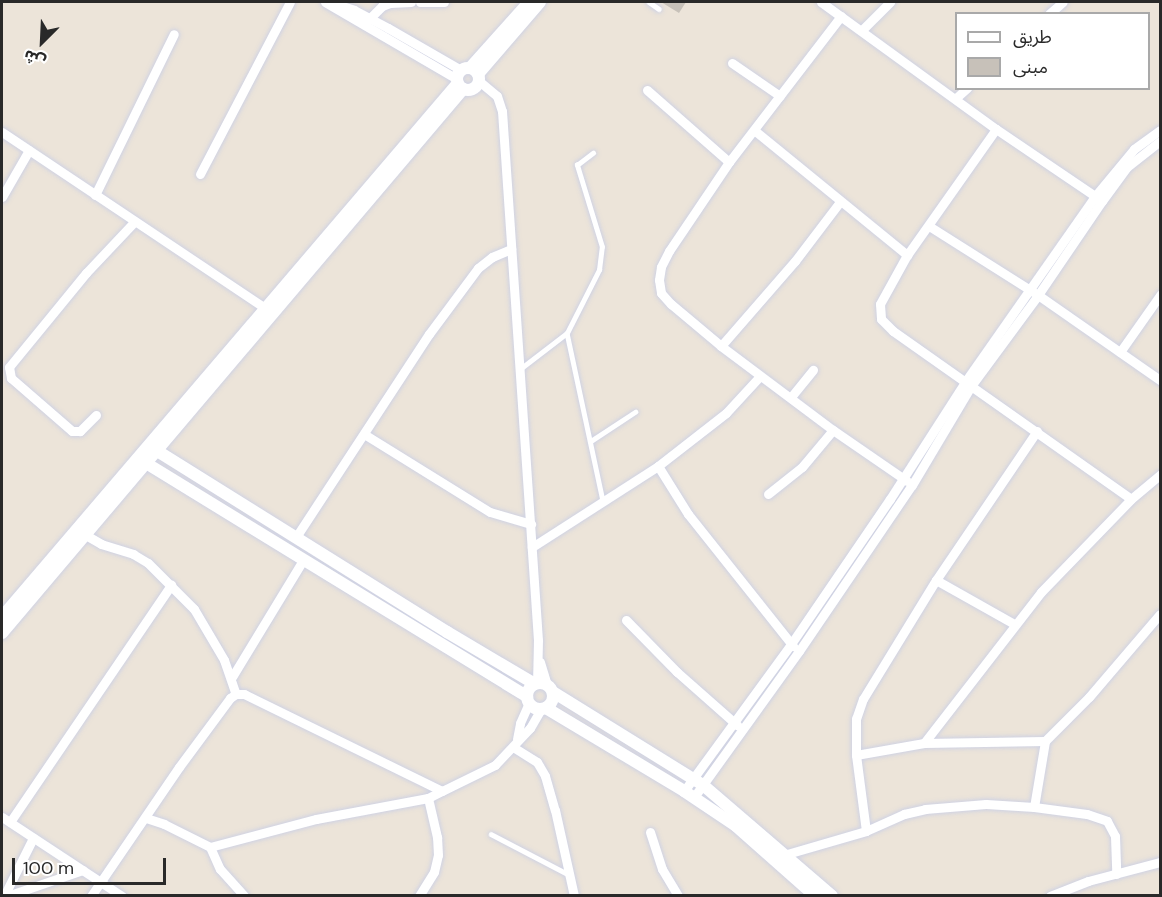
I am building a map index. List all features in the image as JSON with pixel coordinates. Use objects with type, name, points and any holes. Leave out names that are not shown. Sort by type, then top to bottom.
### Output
[{"type":"street","points":[[200,174],[290,2]]},
{"type":"street","points":[[326,2],[370,18],[466,78]]},
{"type":"street","points":[[210,847],[316,819],[428,798],[495,765],[552,701],[543,686],[540,662],[501,104],[492,90],[326,2]]},
{"type":"street","points":[[370,18],[382,6],[411,2]]},
{"type":"street","points":[[420,2],[444,2]]},
{"type":"street","points":[[2,617],[141,461],[529,2]]},
{"type":"street","points":[[152,448],[264,309],[466,78],[540,2]]},
{"type":"street","points":[[821,2],[996,129],[1098,198]]},
{"type":"street","points":[[862,30],[890,2]]},
{"type":"street","points":[[1051,12],[1063,2]]},
{"type":"street","points":[[840,16],[729,162],[669,251],[661,267],[659,280],[661,293],[671,304],[721,346],[833,430],[912,484]]},
{"type":"street","points":[[95,195],[174,34]]},
{"type":"street","points":[[732,63],[780,96]]},
{"type":"street","points":[[647,90],[729,162]]},
{"type":"street","points":[[956,98],[965,90]]},
{"type":"street","points":[[996,129],[907,255],[880,304],[881,319],[893,331],[1131,499]]},
{"type":"street","points":[[753,130],[907,255]]},
{"type":"street","points":[[698,782],[734,722],[791,644],[903,478],[1034,294],[1098,198],[1134,149],[1161,130]]},
{"type":"street","points":[[2,132],[264,309]]},
{"type":"street","points":[[1098,198],[1127,167],[1161,141]]},
{"type":"street","points":[[3,193],[29,150]]},
{"type":"street","points":[[721,346],[795,261],[839,202]]},
{"type":"street","points":[[96,415],[80,431],[72,431],[10,378],[9,367],[86,273],[135,221]]},
{"type":"street","points":[[929,226],[1161,381]]},
{"type":"street","points":[[296,537],[429,334],[478,268],[492,257],[511,249]]},
{"type":"street","points":[[1120,352],[1161,295]]},
{"type":"street","points":[[791,397],[813,370]]},
{"type":"street","points":[[532,547],[658,466],[726,413],[760,376]]},
{"type":"street","points":[[689,794],[742,729],[799,651],[912,484],[968,384]]},
{"type":"street","points":[[768,494],[802,467],[833,430]]},
{"type":"street","points":[[866,831],[856,755],[856,719],[862,699],[936,580],[1036,430]]},
{"type":"street","points":[[364,434],[490,512],[531,524]]},
{"type":"street","points":[[152,448],[698,782],[787,854],[832,896]]},
{"type":"street","points":[[2,633],[141,461]]},
{"type":"street","points":[[141,461],[528,700],[689,794],[736,826],[815,896]]},
{"type":"street","points":[[658,466],[688,514],[791,644],[799,651]]},
{"type":"street","points":[[924,743],[1014,624],[1131,499],[1161,475]]},
{"type":"street","points":[[84,534],[100,544],[141,558],[194,609],[212,636],[232,677],[236,694]]},
{"type":"street","points":[[232,677],[303,560]]},
{"type":"street","points":[[936,580],[1014,624]]},
{"type":"street","points":[[122,896],[101,880],[6,820],[171,585]]},
{"type":"street","points":[[1034,807],[1045,741],[1089,697],[1161,615]]},
{"type":"street","points":[[626,620],[677,672],[742,729]]},
{"type":"street","points":[[515,743],[529,691],[543,686]]},
{"type":"street","points":[[91,896],[185,759],[230,698],[236,694],[244,694],[442,791]]},
{"type":"street","points":[[856,755],[924,743],[1045,741]]},
{"type":"street","points":[[515,743],[537,762],[545,776],[574,896]]},
{"type":"street","points":[[419,896],[434,872],[438,855],[437,837],[428,798]]},
{"type":"street","points":[[787,854],[866,831],[904,814],[925,809],[986,804],[1087,814],[1107,821],[1115,836],[1116,874]]},
{"type":"street","points":[[146,818],[164,824],[210,847],[220,869],[244,896]]},
{"type":"street","points":[[650,832],[662,869],[678,896]]},
{"type":"street","points":[[5,896],[33,838]]},
{"type":"street","points":[[1050,896],[1159,860]]},
{"type":"street","points":[[5,896],[83,870]]},
{"type":"lane","points":[[649,2],[658,9]]},
{"type":"lane","points":[[520,369],[567,333],[599,270],[602,247],[577,165],[593,153]]},
{"type":"lane","points":[[567,333],[603,502]]},
{"type":"lane","points":[[591,441],[635,412]]},
{"type":"lane","points":[[491,834],[570,875]]},
{"type":"building","points":[[661,2],[686,2],[679,13]]}]
